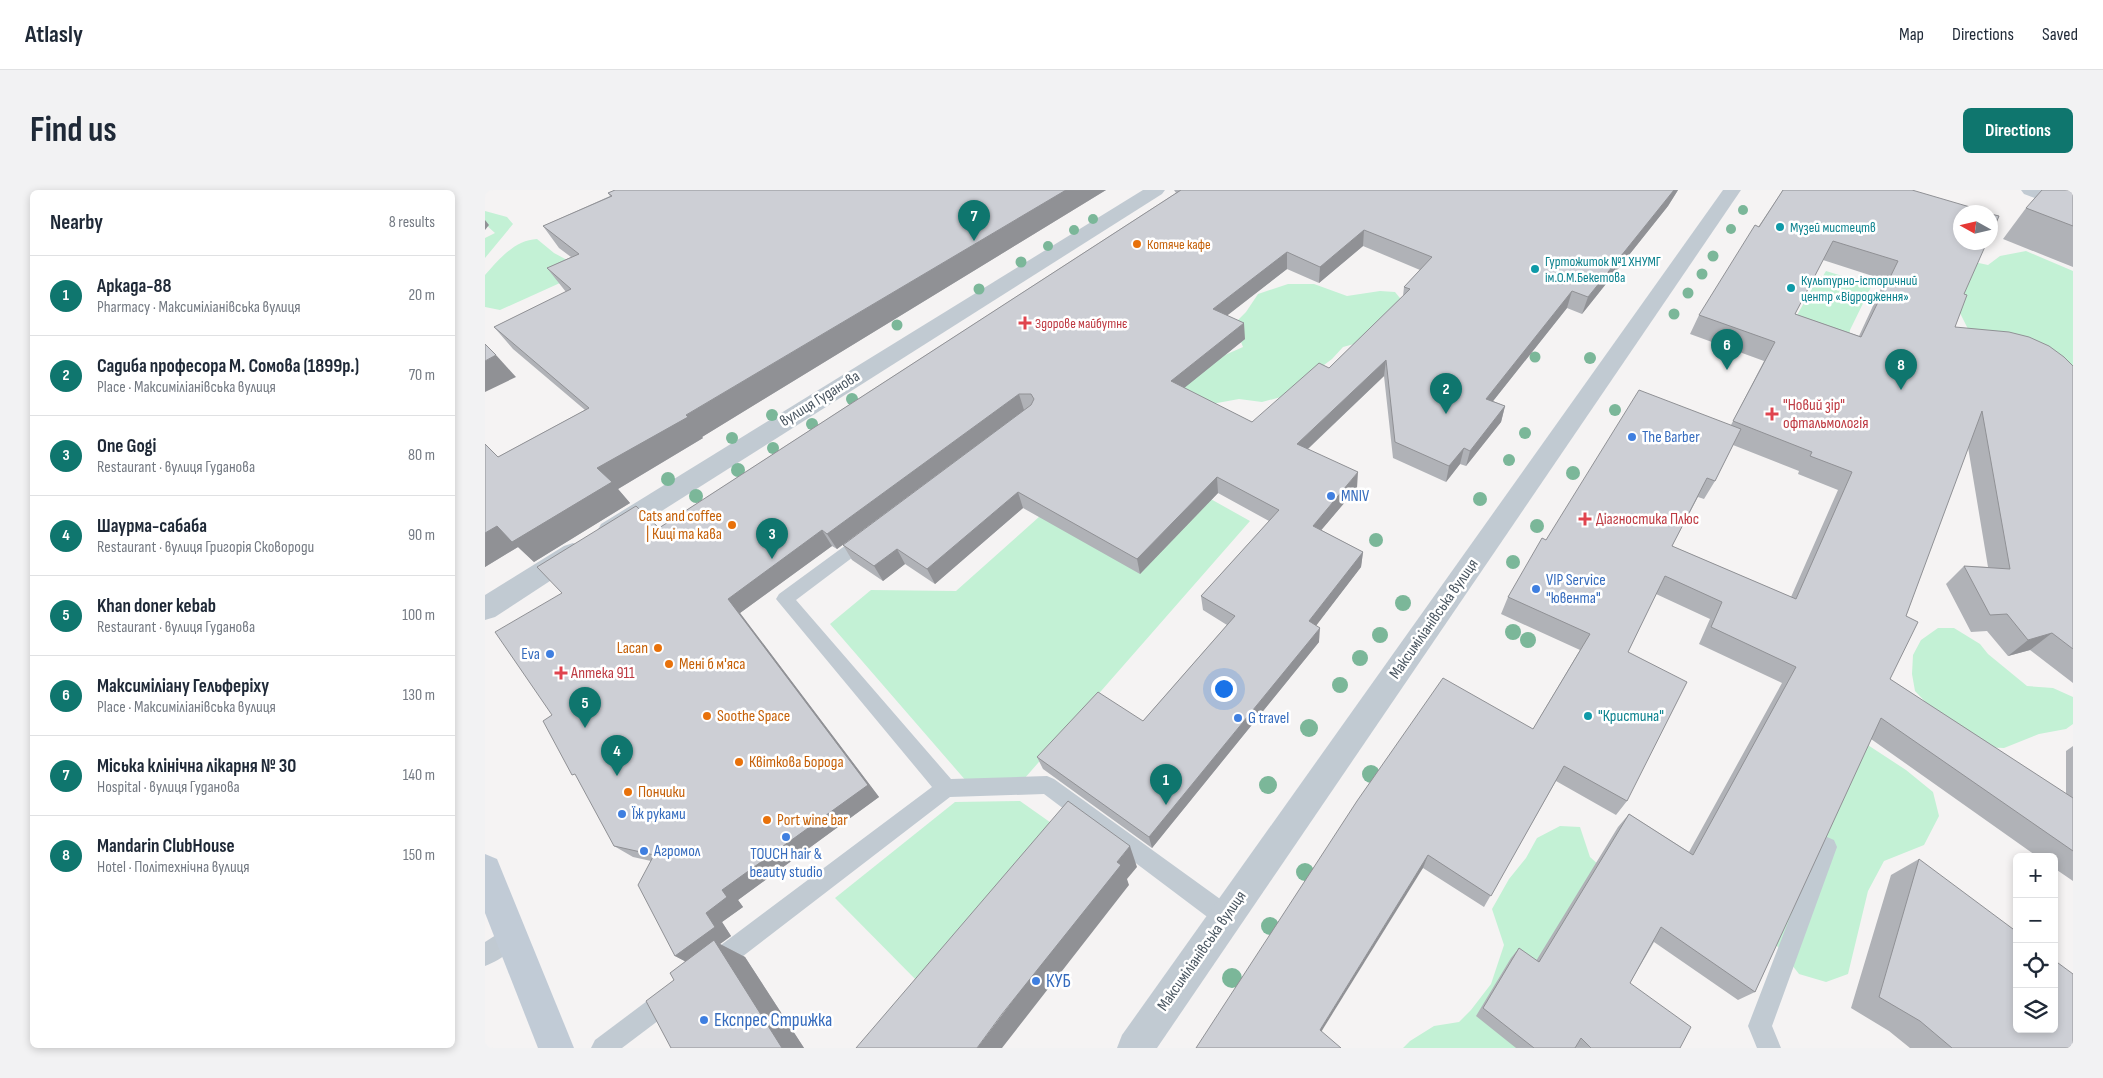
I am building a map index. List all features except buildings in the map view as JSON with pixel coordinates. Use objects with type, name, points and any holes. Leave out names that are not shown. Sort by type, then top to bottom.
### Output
[{"type":"main road","points":[[485,870],[498,946],[556,1048]]},
{"type":"street","name":"вулиця Гуданова","points":[[485,609],[1156,190]]},
{"type":"street","name":"Максиміліанівська вулиця","points":[[1135,1048],[1732,190]]},
{"type":"street","points":[[2031,190],[2073,206]]},
{"type":"lane","points":[[880,528],[785,599],[946,788]]},
{"type":"lane","points":[[603,1048],[946,788],[1047,785],[1226,917]]},
{"type":"lane","points":[[1769,1048],[1760,1026],[1827,847]]},
{"type":"green space","points":[[485,211],[507,217],[513,224],[485,258],[485,238],[495,233],[485,224]]},
{"type":"green space","points":[[537,239],[554,253],[569,261],[571,278],[500,310],[485,307],[485,275],[508,251],[529,240]]},
{"type":"green space","points":[[2026,251],[2073,271],[2073,462],[1970,333],[1960,313],[1965,260],[1988,265],[2000,256]]},
{"type":"green space","points":[[1826,271],[1872,285],[1850,330],[1848,340],[1791,326],[1819,276],[1823,276]]},
{"type":"green space","points":[[1288,284],[1314,284],[1347,296],[1380,291],[1395,292],[1408,308],[1391,334],[1343,347],[1332,359],[1281,397],[1262,402],[1239,399],[1206,405],[1191,488],[1250,521],[1024,779],[967,782],[830,624],[871,590],[956,591],[1216,359],[1243,347],[1234,324],[1246,312],[1258,294]]},
{"type":"green space","points":[[1938,628],[1954,628],[1980,644],[1988,654],[2027,686],[2053,688],[2073,697],[2073,724],[2066,729],[2039,734],[2004,748],[1981,747],[1936,713],[1915,691],[1912,674],[1913,655],[1921,640]]},
{"type":"green space","points":[[1825,717],[1906,770],[1933,792],[1939,816],[1924,845],[1884,861],[1868,891],[1848,974],[1826,982],[1799,974],[1774,942]]},
{"type":"green space","points":[[1020,801],[1064,832],[923,987],[835,898],[955,802]]},
{"type":"green space","points":[[1560,826],[1580,827],[1590,857],[1621,885],[1577,1048],[1403,1048],[1410,1041],[1434,1026],[1459,1022],[1491,984],[1504,945],[1492,909],[1509,879],[1526,858],[1537,838]]},
{"type":"place","name":"Музей мистецтв","points":[[1780,227]]},
{"type":"place","name":"Міська клінічна лікарня № 30","points":[[974,241]]},
{"type":"place","name":"Котяче кафе","points":[[1137,244]]},
{"type":"place","name":"Гуртожиток №1 ХНУМГ ім.О.М.Бекетова","points":[[1535,269]]},
{"type":"place","name":"Культурно-історичний центр «Відродження»","points":[[1791,288]]},
{"type":"place","name":"Здорове майбутнє","points":[[1025,323]]},
{"type":"place","name":"Максиміліану Гельферіху","points":[[1727,370]]},
{"type":"place","name":"Mandarin ClubHouse","points":[[1901,390]]},
{"type":"place","name":"Садиба професора М. Сомова (1899р.)","points":[[1446,414]]},
{"type":"place","name":"\"Новий зір\" офтальмологія","points":[[1772,414]]},
{"type":"place","name":"The Barber","points":[[1632,437]]},
{"type":"place","name":"MNIV","points":[[1331,496]]},
{"type":"place","name":"Діагностика Плюс","points":[[1585,519]]},
{"type":"place","name":"Cats and coffee | Киці та кава","points":[[732,525]]},
{"type":"place","name":"One Gogi","points":[[772,559]]},
{"type":"place","name":"VIP Service \"ювента\"","points":[[1536,589]]},
{"type":"place","name":"Lacan","points":[[658,648]]},
{"type":"place","name":"Eva","points":[[550,654]]},
{"type":"place","name":"Мені б м'яса","points":[[669,664]]},
{"type":"place","name":"Аптека 911","points":[[561,673]]},
{"type":"place","name":"Soothe Space","points":[[707,716]]},
{"type":"place","name":"\"Кристина\"","points":[[1588,716]]},
{"type":"place","name":"G travel","points":[[1238,718]]},
{"type":"place","name":"Khan doner kebab","points":[[585,728]]},
{"type":"place","name":"Квіткова Борода","points":[[739,762]]},
{"type":"place","name":"Шаурма-сабаба","points":[[617,776]]},
{"type":"place","name":"Пончики","points":[[628,792]]},
{"type":"place","name":"Аркада-88","points":[[1166,805]]},
{"type":"place","name":"Їж руками","points":[[622,814]]},
{"type":"place","name":"Port wine bar","points":[[767,820]]},
{"type":"place","name":"TOUCH hair & beauty studio","points":[[786,837]]},
{"type":"place","name":"Агромол","points":[[644,851]]},
{"type":"place","name":"КУБ","points":[[1036,981]]},
{"type":"place","name":"Експрес Стрижка","points":[[704,1020]]}]
